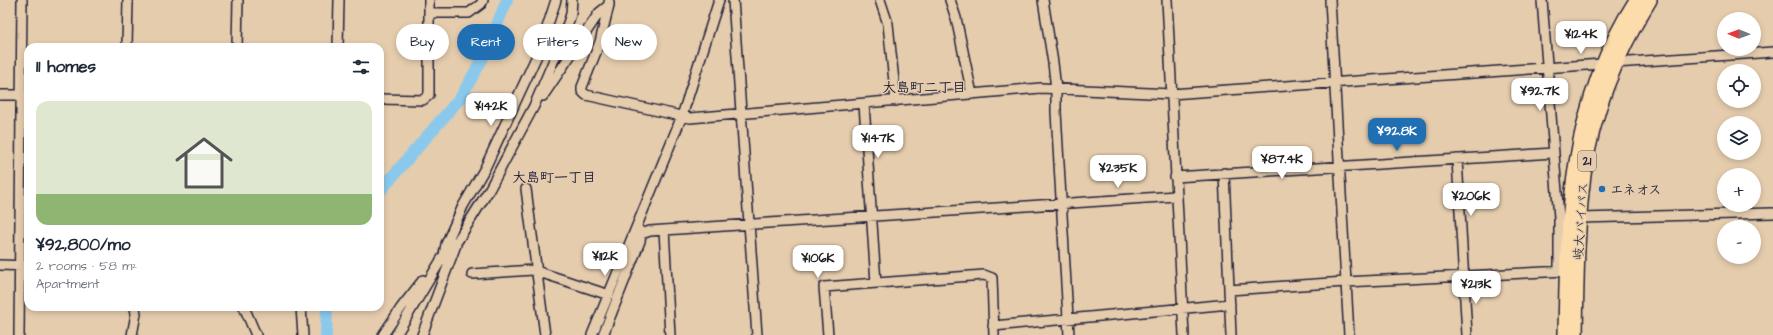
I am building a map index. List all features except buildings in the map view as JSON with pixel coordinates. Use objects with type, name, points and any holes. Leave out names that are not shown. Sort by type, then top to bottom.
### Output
[{"type":"highway","name":"岐大バイパス","points":[[1565,335],[1562,271],[1578,144],[1602,64],[1636,0]]},
{"type":"highway","name":"岐大バイパス","points":[[1576,335],[1580,218],[1584,174],[1592,134],[1616,63],[1636,23],[1650,0]]},
{"type":"street","points":[[22,0],[24,63]]},
{"type":"street","points":[[128,0],[128,43]]},
{"type":"street","points":[[237,43],[238,0]]},
{"type":"street","points":[[338,43],[339,0]]},
{"type":"street","points":[[384,99],[423,100],[429,95],[429,0]]},
{"type":"street","points":[[430,13],[469,13],[481,4],[483,0]]},
{"type":"street","points":[[444,255],[446,244],[463,206],[485,168],[540,49],[556,0]]},
{"type":"street","points":[[422,335],[458,240],[489,190],[534,106],[562,41],[571,14],[572,0]]},
{"type":"street","points":[[592,335],[639,230],[682,116],[719,0]]},
{"type":"street","points":[[733,0],[757,335]]},
{"type":"street","points":[[880,0],[888,24],[896,101]]},
{"type":"street","points":[[950,0],[956,18],[972,94]]},
{"type":"street","points":[[1043,0],[1056,89],[1056,112],[1069,335]]},
{"type":"street","points":[[1167,0],[1184,335]]},
{"type":"street","points":[[1330,0],[1348,335]]},
{"type":"street","points":[[1229,290],[1345,282],[1562,271],[1542,0]]},
{"type":"street","points":[[534,106],[544,96],[599,13],[609,2]]},
{"type":"street","points":[[609,2],[600,42],[582,86],[582,91],[586,95],[690,118],[1041,88],[1171,94],[1547,69],[1773,52]]},
{"type":"street","points":[[0,95],[24,95]]},
{"type":"street","points":[[864,104],[876,283]]},
{"type":"street","points":[[1175,177],[1553,153]]},
{"type":"street","points":[[1457,159],[1468,335]]},
{"type":"street","points":[[1224,174],[1231,335]]},
{"type":"street","points":[[526,190],[545,335]]},
{"type":"street","points":[[639,230],[650,231],[1062,202],[1176,196]]},
{"type":"street","points":[[1580,218],[1773,213]]},
{"type":"street","points":[[603,335],[640,242],[639,230]]},
{"type":"street","points":[[664,230],[670,335]]},
{"type":"street","points":[[396,335],[444,255],[458,240]]},
{"type":"street","points":[[0,265],[24,266],[19,335]]},
{"type":"street","points":[[472,274],[533,270],[609,295]]},
{"type":"street","points":[[383,335],[427,276],[434,273]]},
{"type":"street","points":[[828,335],[824,287],[984,275],[992,278],[994,331],[1068,319],[1230,304]]},
{"type":"street","points":[[132,335],[136,311]]},
{"type":"street","points":[[246,311],[256,335]]},
{"type":"street","points":[[302,311],[303,335]]},
{"type":"waterway","points":[[384,186],[461,97],[485,54],[507,0]]},
{"type":"waterway","points":[[326,335],[327,311]]},
{"type":"place","name":"エネオス","points":[[1602,189]]},
{"type":"district","name":"大島町二丁目","points":[[924,87]]},
{"type":"district","name":"大島町一丁目","points":[[554,177]]}]
